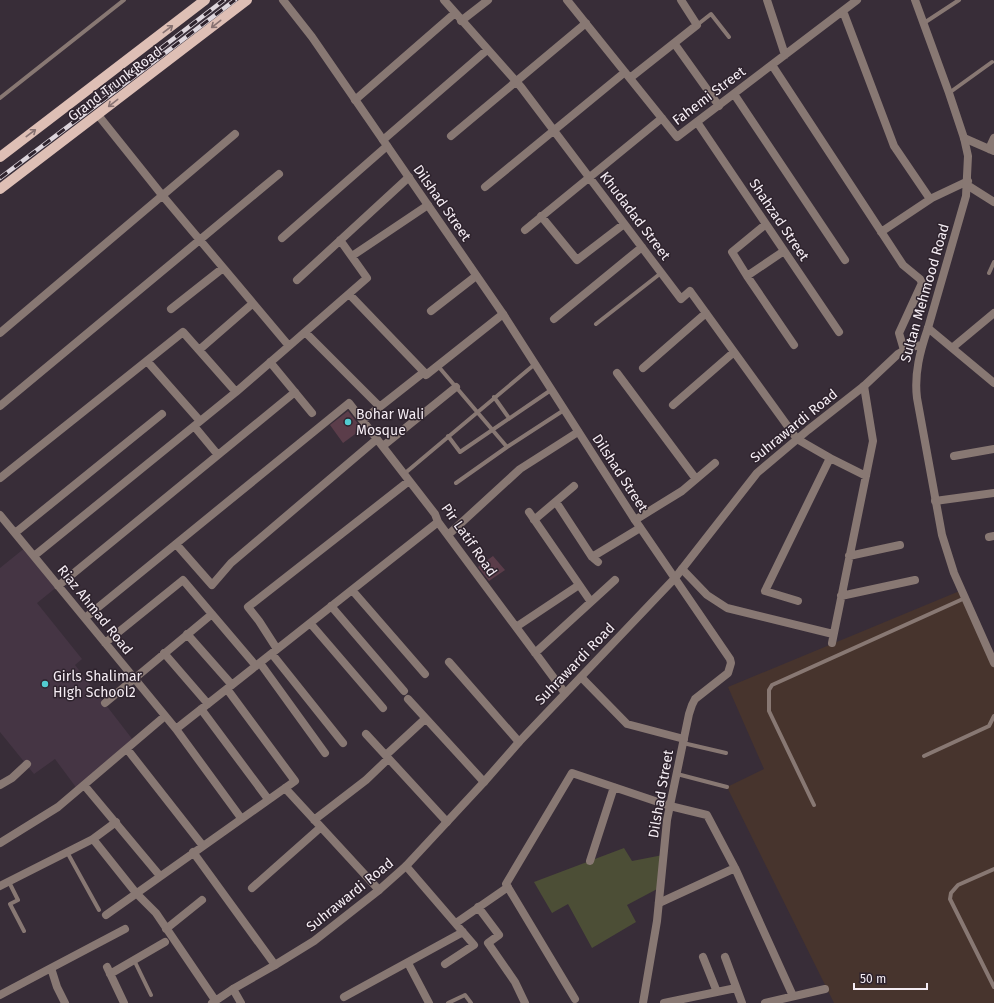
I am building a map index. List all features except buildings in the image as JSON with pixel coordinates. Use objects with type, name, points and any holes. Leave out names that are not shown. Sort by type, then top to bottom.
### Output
[{"type":"main road","name":"Grand Trunk Road","points":[[0,157],[205,0]]},
{"type":"main road","name":"Grand Trunk Road","points":[[0,189],[247,0]]},
{"type":"street","name":"Dilshad Street","points":[[283,0],[312,37],[503,314],[640,528],[730,660],[731,663],[728,673],[702,693],[692,704],[667,820],[659,903],[643,1003]]},
{"type":"street","name":"Khudadad Street","points":[[444,0],[461,21],[516,81],[681,299],[690,291],[797,439]]},
{"type":"street","points":[[461,21],[488,0]]},
{"type":"street","name":"Fahemi Street","points":[[567,0],[677,137],[785,55],[846,6],[858,0]]},
{"type":"street","points":[[485,187],[554,130],[674,43],[697,24],[681,0]]},
{"type":"street","points":[[767,0],[785,55]]},
{"type":"street","name":"Sultan Mehmood Road","points":[[915,0],[949,93],[964,138],[968,156],[966,196],[922,345],[917,368],[916,387],[942,535],[954,573],[994,663]]},
{"type":"street","points":[[846,6],[894,146],[930,199]]},
{"type":"street","points":[[355,100],[455,13]]},
{"type":"street","points":[[451,136],[586,23]]},
{"type":"street","points":[[674,43],[719,106]]},
{"type":"street","points":[[282,238],[487,50]]},
{"type":"street","points":[[772,65],[903,265],[920,279],[922,283],[899,333],[904,350]]},
{"type":"street","points":[[734,94],[845,260]]},
{"type":"street","points":[[98,115],[222,268],[288,346]]},
{"type":"street","points":[[525,230],[662,118]]},
{"type":"street","name":"Shahzad Street","points":[[697,122],[839,332]]},
{"type":"street","points":[[0,333],[235,134]]},
{"type":"street","points":[[964,138],[992,150],[994,138]]},
{"type":"street","points":[[0,406],[279,174]]},
{"type":"street","points":[[297,280],[409,177]]},
{"type":"street","points":[[881,232],[930,199],[967,183],[994,202]]},
{"type":"street","points":[[352,256],[428,205]]},
{"type":"street","points":[[541,216],[577,260],[624,224]]},
{"type":"street","points":[[766,224],[732,252],[794,345]]},
{"type":"street","points":[[34,556],[236,392],[367,278],[340,240]]},
{"type":"street","points":[[554,319],[642,247]]},
{"type":"street","points":[[747,276],[784,251]]},
{"type":"street","points":[[171,308],[222,268]]},
{"type":"street","points":[[431,311],[476,276]]},
{"type":"street","points":[[349,294],[426,375],[503,314]]},
{"type":"street","points":[[199,350],[252,304]]},
{"type":"street","points":[[643,368],[706,313]]},
{"type":"street","points":[[952,348],[994,313]]},
{"type":"street","points":[[928,328],[994,383]]},
{"type":"street","points":[[0,478],[183,332],[236,392]]},
{"type":"street","points":[[305,332],[380,407]]},
{"type":"street","name":"Suhrawardi Road","points":[[213,1002],[314,941],[379,890],[406,866],[519,742],[675,578],[757,473],[864,386],[904,350],[922,345]]},
{"type":"street","points":[[672,405],[734,352]]},
{"type":"street","points":[[147,361],[197,424],[218,455]]},
{"type":"street","points":[[270,362],[312,413]]},
{"type":"street","points":[[363,420],[424,372]]},
{"type":"street","points":[[617,373],[696,479]]},
{"type":"street","points":[[832,643],[873,440],[864,386]]},
{"type":"street","points":[[383,446],[456,387]]},
{"type":"street","points":[[58,586],[295,392]]},
{"type":"street","name":"Pir Latif Road","points":[[176,544],[350,403],[435,514],[438,522],[565,693]]},
{"type":"street","points":[[16,533],[162,414]]},
{"type":"street","points":[[448,535],[520,469],[578,432]]},
{"type":"street","points":[[85,618],[176,544],[212,585],[230,563],[377,439]]},
{"type":"street","points":[[797,439],[866,476]]},
{"type":"street","points":[[954,456],[994,450]]},
{"type":"street","points":[[798,601],[766,591],[830,458]]},
{"type":"street","points":[[635,520],[682,491],[715,463]]},
{"type":"street","points":[[344,743],[274,651],[259,621],[248,607],[407,477]]},
{"type":"street","points":[[534,520],[574,486]]},
{"type":"street","points":[[935,501],[994,493]]},
{"type":"street","points":[[556,502],[595,559],[640,528]]},
{"type":"street","points":[[529,512],[591,602]]},
{"type":"street","name":"Riaz Ahmad Road","points":[[2,520],[16,533],[176,729],[241,818]]},
{"type":"street","points":[[176,729],[438,522]]},
{"type":"street","points":[[849,556],[900,545]]},
{"type":"street","points":[[682,569],[707,595],[727,608],[833,634]]},
{"type":"street","points":[[105,643],[183,580],[258,665],[325,753]]},
{"type":"street","points":[[535,653],[616,580]]},
{"type":"street","points":[[841,596],[915,580]]},
{"type":"street","points":[[516,627],[579,585]]},
{"type":"street","points":[[352,590],[425,674]]},
{"type":"street","points":[[332,606],[404,691]]},
{"type":"street","points":[[105,703],[212,614]]},
{"type":"street","points":[[310,623],[383,708]]},
{"type":"street","points":[[103,912],[136,893],[295,781],[230,687],[187,634]]},
{"type":"street","points":[[164,653],[208,704]]},
{"type":"street","points":[[449,662],[519,742]]},
{"type":"street","points":[[581,677],[627,724],[683,741]]},
{"type":"street","points":[[408,699],[484,782]]},
{"type":"street","points":[[201,709],[268,799]]},
{"type":"street","points":[[0,843],[58,807],[165,716]]},
{"type":"street","points":[[314,820],[366,780],[426,719]]},
{"type":"street","points":[[366,734],[447,822]]},
{"type":"street","points":[[127,749],[202,846]]},
{"type":"street","points":[[0,785],[12,778],[27,764]]},
{"type":"street","points":[[575,999],[506,884],[572,773],[670,806],[707,815],[735,868],[793,996]]},
{"type":"street","points":[[84,785],[160,876]]},
{"type":"street","points":[[590,861],[614,787]]},
{"type":"street","points":[[284,788],[379,890]]},
{"type":"street","points":[[0,886],[93,839],[116,822]]},
{"type":"street","points":[[252,888],[321,827]]},
{"type":"street","points":[[93,839],[136,893],[156,914],[213,1002]]},
{"type":"street","points":[[193,852],[275,965]]},
{"type":"street","points":[[406,866],[474,945],[445,964]]},
{"type":"street","points":[[659,903],[735,868]]},
{"type":"street","points":[[456,923],[508,887]]},
{"type":"street","points":[[166,929],[202,900]]},
{"type":"street","points":[[478,907],[499,935],[488,943],[515,982],[525,1003]]},
{"type":"street","points":[[0,995],[125,929]]},
{"type":"street","points":[[344,997],[463,932]]},
{"type":"street","points":[[124,1003],[109,971],[134,960],[165,942]]},
{"type":"street","points":[[703,957],[717,992]]},
{"type":"street","points":[[725,957],[742,1003]]},
{"type":"street","points":[[408,963],[429,1003]]},
{"type":"street","points":[[51,968],[57,987],[65,1003]]},
{"type":"street","points":[[664,1003],[736,988]]},
{"type":"street","points":[[233,989],[241,1003]]},
{"type":"street","points":[[765,1003],[825,989]]},
{"type":"lane","points":[[0,98],[124,0]]},
{"type":"lane","points":[[923,23],[959,0]]},
{"type":"lane","points":[[697,24],[711,14],[729,37]]},
{"type":"lane","points":[[949,93],[992,62]]},
{"type":"lane","points":[[989,274],[994,262]]},
{"type":"lane","points":[[596,324],[661,273]]},
{"type":"lane","points":[[407,477],[448,436],[534,364]]},
{"type":"lane","points":[[438,366],[507,447]]},
{"type":"lane","points":[[448,436],[460,452],[551,390]]},
{"type":"lane","points":[[494,397],[509,418]]},
{"type":"lane","points":[[456,483],[507,447],[564,410]]},
{"type":"lane","points":[[814,805],[769,711],[769,690],[772,685],[966,598]]},
{"type":"lane","points":[[924,756],[989,726],[994,716]]},
{"type":"lane","points":[[683,741],[726,753]]},
{"type":"lane","points":[[676,774],[727,787]]},
{"type":"lane","points":[[67,852],[103,912]]},
{"type":"lane","points":[[994,869],[958,885],[951,893],[950,899],[994,988]]},
{"type":"lane","points":[[9,882],[18,900],[10,904],[24,931]]},
{"type":"lane","points":[[134,960],[151,995]]},
{"type":"lane","points":[[448,1003],[465,995],[471,1003]]},
{"type":"shaded area","name":"Girls Shalimar HIgh School2","points":[[26,547],[58,586],[37,603],[82,659],[75,665],[133,740],[78,790],[55,759],[34,774],[0,732],[0,568]]},
{"type":"shaded area","points":[[962,590],[994,658],[994,1003],[834,1003],[727,787],[764,769],[728,687]]},
{"type":"green space","points":[[624,848],[632,861],[663,855],[659,888],[627,905],[636,922],[592,948],[568,904],[552,913],[534,882]]},
{"type":"railway","points":[[104,92],[224,0]]},
{"type":"railway","points":[[0,178],[235,0]]},
{"type":"place","name":"Bohar Wali Mosque","points":[[348,422]]},
{"type":"place","name":"Girls Shalimar HIgh School2","points":[[45,684]]}]
